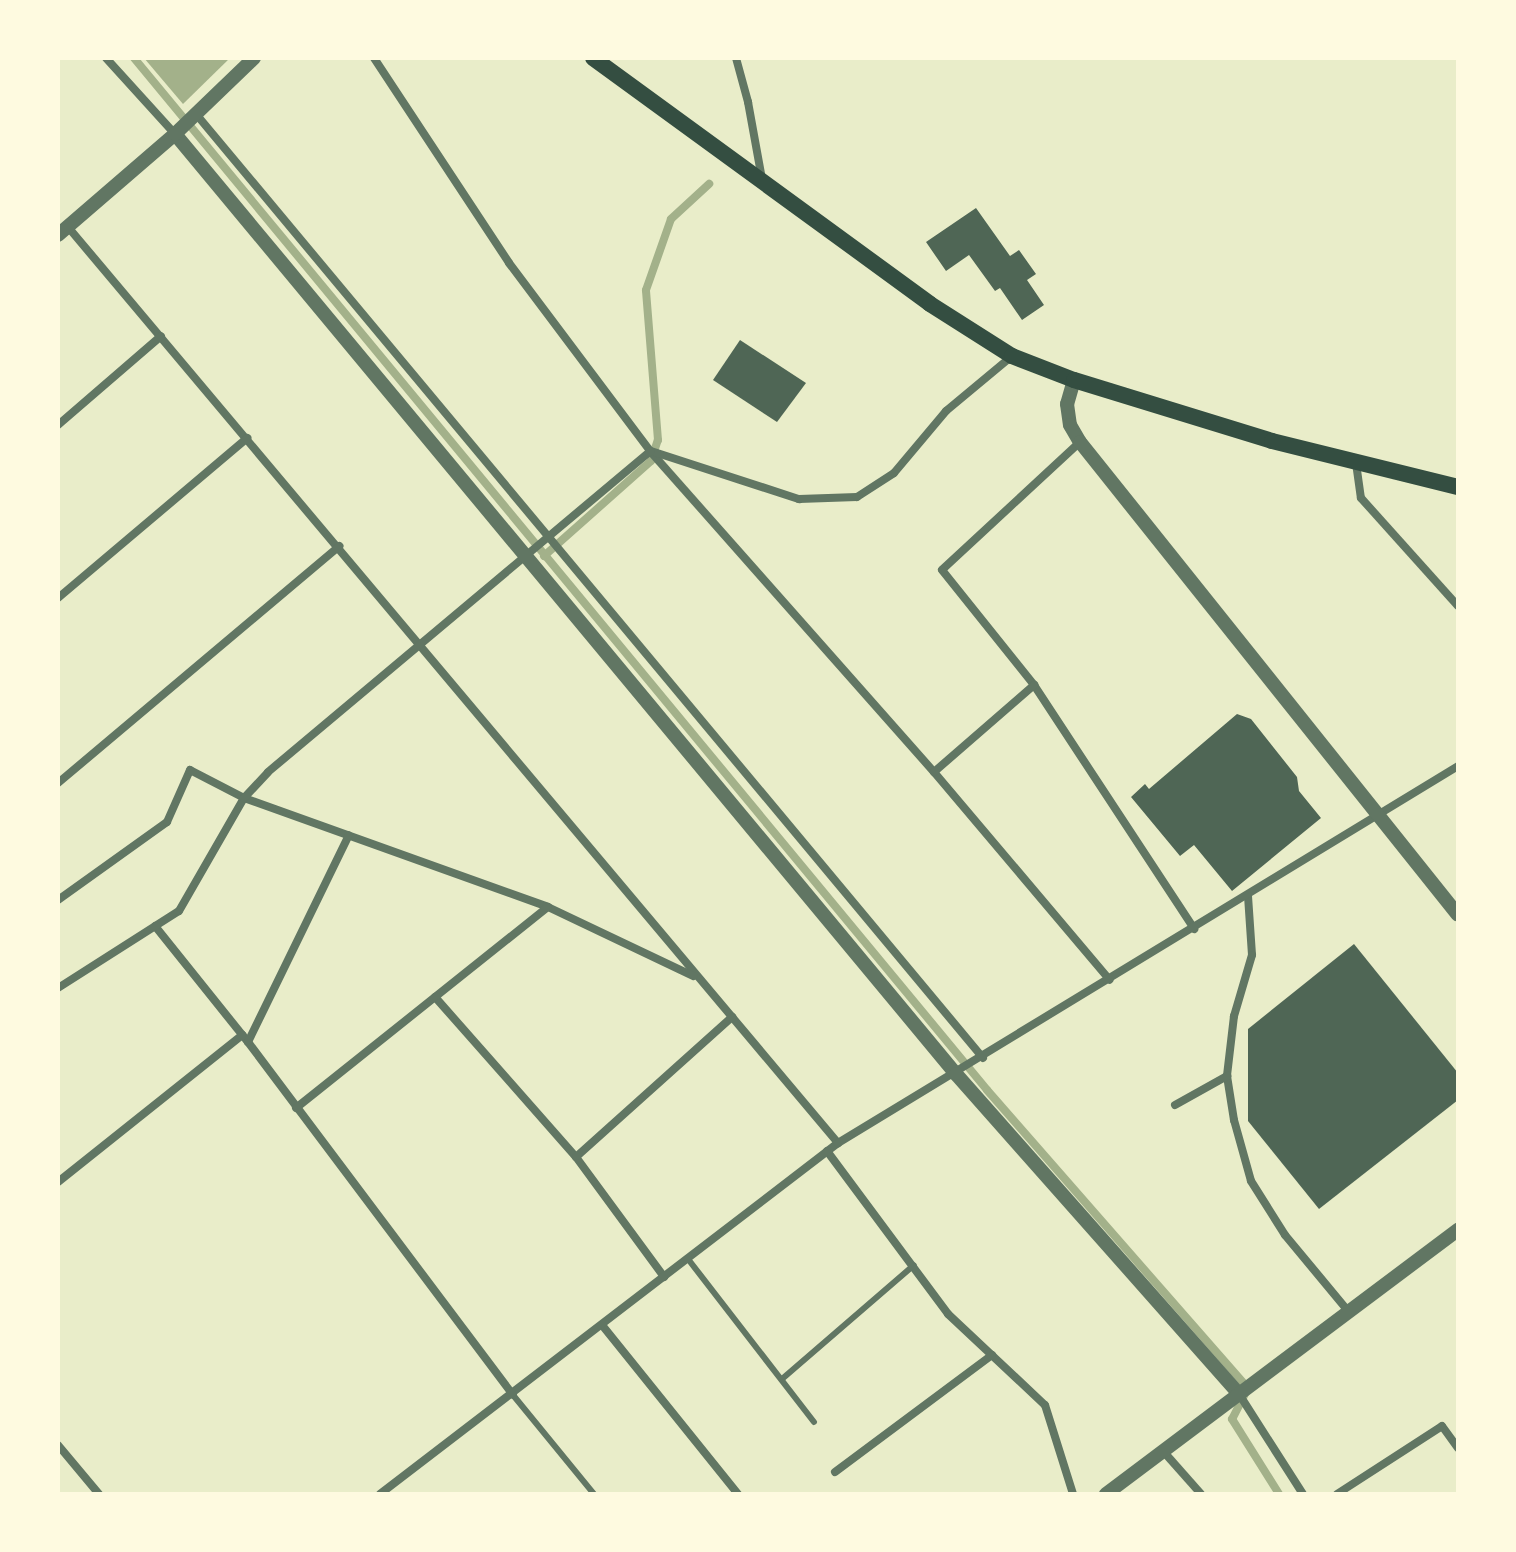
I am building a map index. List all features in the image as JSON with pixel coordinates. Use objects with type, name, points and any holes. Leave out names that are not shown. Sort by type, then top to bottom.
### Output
[{"type":"main road","points":[[593,58],[930,304],[1012,356],[1074,380],[1356,463],[1458,487]]},
{"type":"street","points":[[106,58],[175,134],[956,1074],[1239,1394],[1303,1494]]},
{"type":"street","points":[[254,58],[175,134],[63,231],[161,336],[422,643],[697,978],[838,1143]]},
{"type":"street","points":[[374,58],[509,263],[650,451],[934,772],[1110,980]]},
{"type":"street","points":[[736,58],[748,102],[762,180]]},
{"type":"street","points":[[196,114],[983,1058]]},
{"type":"street","points":[[58,425],[161,336]]},
{"type":"street","points":[[650,451],[799,499],[857,497],[894,473],[946,411],[1012,356]]},
{"type":"street","points":[[1074,380],[1068,415],[1080,442],[1458,915]]},
{"type":"street","points":[[58,598],[247,438]]},
{"type":"street","points":[[1080,442],[942,570],[1034,685],[1194,929]]},
{"type":"street","points":[[58,988],[179,911],[244,798],[268,772],[650,451]]},
{"type":"street","points":[[1356,463],[1361,498],[1458,606]]},
{"type":"street","points":[[58,783],[339,546]]},
{"type":"street","points":[[934,772],[1034,685]]},
{"type":"street","points":[[380,1494],[838,1143],[983,1058],[1458,766]]},
{"type":"street","points":[[58,900],[167,822],[190,770],[244,798],[548,907],[697,978]]},
{"type":"street","points":[[58,1182],[245,1038],[349,835]]},
{"type":"street","points":[[1248,896],[1252,955],[1234,1016],[1227,1076],[1234,1120],[1251,1181],[1285,1235],[1349,1312]]},
{"type":"street","points":[[296,1108],[548,907]]},
{"type":"street","points":[[155,926],[245,1038],[513,1395]]},
{"type":"street","points":[[435,997],[576,1157],[664,1277]]},
{"type":"street","points":[[576,1157],[732,1017]]},
{"type":"street","points":[[1175,1105],[1227,1076]]},
{"type":"street","points":[[827,1151],[948,1314],[1045,1405],[1073,1494]]},
{"type":"street","points":[[1106,1494],[1458,1230]]},
{"type":"street","points":[[602,1325],[738,1494]]},
{"type":"street","points":[[835,1472],[992,1355]]},
{"type":"street","points":[[1337,1494],[1442,1426],[1458,1448]]},
{"type":"street","points":[[58,1445],[99,1494]]},
{"type":"street","points":[[1163,1451],[1201,1494]]},
{"type":"lane","points":[[688,1259],[814,1422]]},
{"type":"lane","points":[[782,1379],[914,1265]]},
{"type":"lane","points":[[513,1395],[594,1494]]},
{"type":"shaded area","points":[[144,58],[230,58],[183,104]]},
{"type":"building","points":[[976,208],[1010,256],[1019,250],[1036,274],[1027,280],[1044,305],[1022,320],[1000,288],[995,291],[969,255],[946,271],[926,242]]},
{"type":"building","points":[[740,340],[806,383],[777,422],[713,380]]},
{"type":"building","points":[[1237,714],[1251,719],[1297,777],[1299,791],[1321,818],[1232,891],[1194,845],[1180,856],[1131,797],[1145,784],[1149,789]]},
{"type":"building","points":[[1354,944],[1458,1073],[1458,1100],[1319,1209],[1248,1121],[1248,1029]]},
{"type":"waterway","points":[[134,58],[987,1090],[1248,1388],[1232,1419],[1279,1494]]},
{"type":"waterway","points":[[544,556],[651,461],[658,440],[646,290],[671,219],[709,184]]}]
